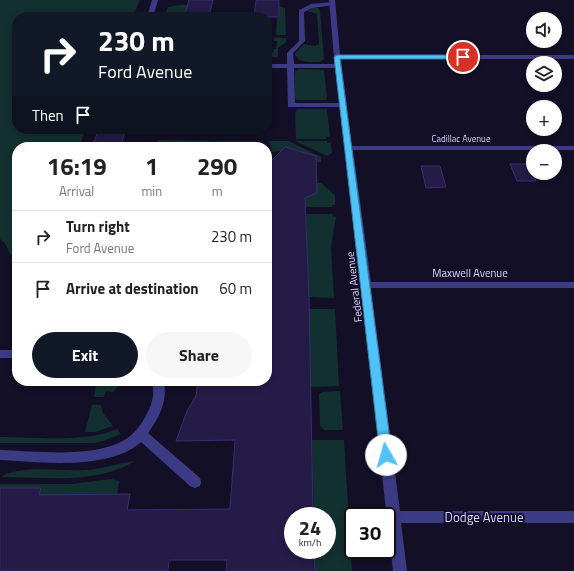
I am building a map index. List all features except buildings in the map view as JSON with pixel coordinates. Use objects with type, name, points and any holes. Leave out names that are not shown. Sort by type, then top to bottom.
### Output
[{"type":"street","points":[[152,12],[156,0]]},
{"type":"street","points":[[332,2],[311,6],[301,11],[302,41],[290,53],[291,105],[343,105]]},
{"type":"street","name":"Federal Avenue","points":[[332,2],[337,61],[393,507]]},
{"type":"street","points":[[272,66],[290,66],[337,61],[574,57]]},
{"type":"street","name":"Cadillac Avenue","points":[[349,148],[574,148]]},
{"type":"street","name":"Maxwell Avenue","points":[[366,285],[574,285]]},
{"type":"street","points":[[0,354],[12,354]]},
{"type":"street","points":[[0,455],[92,456],[112,452],[132,443],[146,426],[156,409],[161,390],[160,386]]},
{"type":"street","points":[[140,434],[195,482]]},
{"type":"street","name":"Dodge Avenue","points":[[396,517],[574,517]]},
{"type":"street","name":"Federal Avenue","points":[[396,535],[400,571]]},
{"type":"green space","points":[[0,0],[140,0],[135,12],[12,12],[12,134],[84,134],[81,142],[12,142],[12,254],[10,254],[5,243],[0,239]]},
{"type":"green space","points":[[189,5],[186,12],[166,12],[168,7]]},
{"type":"green space","points":[[279,6],[285,8],[286,35],[276,35],[277,18],[279,18]]},
{"type":"green space","points":[[312,8],[318,8],[320,11],[324,59],[320,62],[301,61],[296,57],[295,53],[304,44],[315,46],[319,44],[317,14],[308,11]]},
{"type":"green space","points":[[274,37],[286,38],[286,42],[278,48],[278,57],[272,57],[272,52],[276,49],[277,41],[274,41]]},
{"type":"green space","points":[[298,69],[324,70],[326,100],[297,100],[295,98],[295,72]]},
{"type":"green space","points":[[297,109],[327,109],[330,137],[326,137],[326,139],[296,139],[295,113]]},
{"type":"green space","points":[[159,140],[212,141],[157,142]]},
{"type":"green space","points":[[216,141],[256,141],[255,142]]},
{"type":"green space","points":[[289,141],[321,157],[321,162],[316,162],[316,156],[285,147],[281,151],[272,152],[272,142],[269,142]]},
{"type":"green space","points":[[295,141],[327,141],[327,143],[331,143],[332,153],[327,156]]},
{"type":"green space","points":[[317,183],[321,183],[335,195],[335,205],[332,205],[332,207],[305,207],[305,198]]},
{"type":"green space","points":[[306,214],[332,214],[336,217],[331,248],[334,298],[309,297]]},
{"type":"green space","points":[[309,309],[335,309],[339,386],[310,387]]},
{"type":"green space","points":[[96,386],[118,386],[113,392],[106,391],[104,397],[94,397]]},
{"type":"green space","points":[[340,391],[343,430],[324,430],[320,426],[319,394],[322,392]]},
{"type":"green space","points":[[92,405],[101,405],[103,413],[113,426],[95,432],[85,432]]},
{"type":"green space","points":[[117,429],[121,434],[94,443],[0,443],[0,437],[75,438]]},
{"type":"green space","points":[[312,440],[344,440],[348,507],[344,507],[344,559],[351,559],[352,571],[315,571],[314,559],[336,559],[336,507],[314,507]]},
{"type":"green space","points":[[135,461],[120,469],[87,477],[1,477],[20,471],[42,469],[86,470]]},
{"type":"green space","points":[[111,479],[119,481],[117,495],[39,495],[41,488],[0,488],[0,484],[72,484]]},
{"type":"route","points":[[386,455],[337,57],[463,57]]}]
